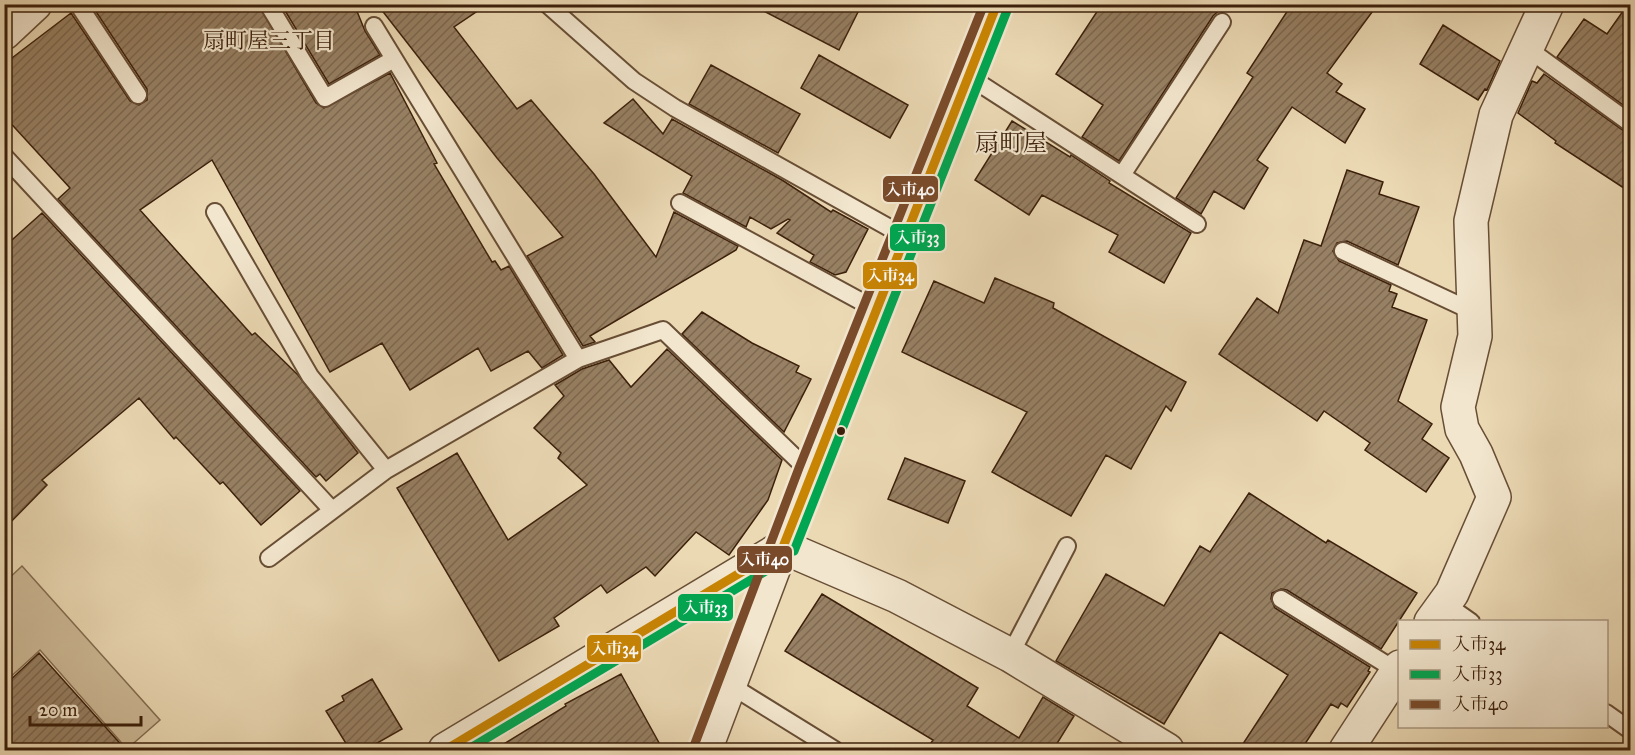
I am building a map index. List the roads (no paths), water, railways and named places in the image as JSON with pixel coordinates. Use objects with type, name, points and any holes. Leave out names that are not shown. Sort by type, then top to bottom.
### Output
[{"type":"street","points":[[4,33],[35,4]]},
{"type":"street","points":[[705,750],[810,472],[997,4]]},
{"type":"street","points":[[1438,612],[1452,593],[1494,497],[1476,454],[1462,429],[1458,407],[1475,336],[1471,221],[1476,190],[1496,115],[1545,5]]},
{"type":"street","points":[[783,547],[897,596],[1010,655],[1167,750]]},
{"type":"street","points":[[445,750],[783,547]]},
{"type":"street","points":[[1346,750],[1398,669]]},
{"type":"lane","points":[[78,4],[138,95]]},
{"type":"lane","points":[[268,4],[325,98],[394,59]]},
{"type":"lane","points":[[547,4],[634,81],[675,108],[904,236]]},
{"type":"lane","points":[[1122,176],[1222,22]]},
{"type":"lane","points":[[374,26],[578,359]]},
{"type":"lane","points":[[1527,48],[1630,123]]},
{"type":"lane","points":[[968,76],[1197,224]]},
{"type":"lane","points":[[4,156],[331,509]]},
{"type":"lane","points":[[680,203],[875,309]]},
{"type":"lane","points":[[215,212],[310,376],[386,470]]},
{"type":"lane","points":[[1343,251],[1476,313]]},
{"type":"lane","points":[[269,558],[331,509],[386,470],[578,359],[663,330],[810,472]]},
{"type":"lane","points":[[1010,655],[1067,546]]},
{"type":"lane","points":[[1281,599],[1398,669]]},
{"type":"lane","points":[[1438,612],[1467,620]]},
{"type":"lane","points":[[730,685],[835,750]]},
{"type":"lane","points":[[1608,714],[1630,730]]},
{"type":"district","name":"扇町屋三丁目","points":[[269,40]]},
{"type":"district","name":"扇町屋","points":[[1011,143]]}]
